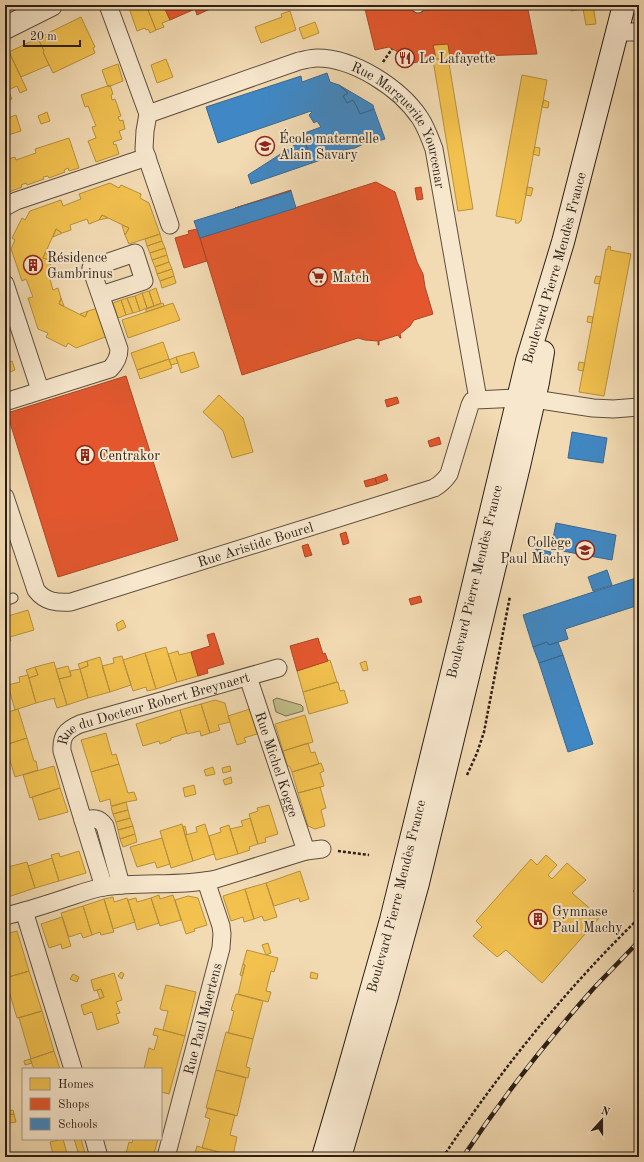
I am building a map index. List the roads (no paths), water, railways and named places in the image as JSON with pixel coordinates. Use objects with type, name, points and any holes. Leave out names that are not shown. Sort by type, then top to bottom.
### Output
[{"type":"main road","points":[[5,28],[51,5]]},
{"type":"main road","name":"Boulevard Pierre Mendès France","points":[[624,5],[629,32]]},
{"type":"main road","name":"Boulevard Pierre Mendès France","points":[[340,1157],[418,883],[497,556],[526,399],[527,361],[638,5]]},
{"type":"main road","name":"Boulevard Pierre Mendès France","points":[[323,1157],[391,920],[462,636],[526,399]]},
{"type":"street","points":[[108,5],[148,114],[144,141],[146,157],[170,225]]},
{"type":"street","name":"Rue Marguerite Yourcenar","points":[[148,114],[299,61],[315,58],[342,62],[373,76],[389,86],[403,98],[420,118],[429,134],[435,157],[478,399]]},
{"type":"street","points":[[5,207],[16,201],[146,157]]},
{"type":"street","points":[[5,284],[40,390]]},
{"type":"street","points":[[5,402],[110,369],[114,365],[119,354],[119,349],[101,295]]},
{"type":"street","points":[[478,399],[526,399],[613,409],[639,407]]},
{"type":"street","name":"Rue Aristide Bourel","points":[[5,497],[36,590],[40,595],[49,601],[71,602],[434,488],[446,480],[449,474],[470,403],[473,400],[478,399]]},
{"type":"street","name":"Rue du Docteur Robert Breynaert","points":[[104,887],[62,751],[64,736],[69,729],[86,722],[278,668]]},
{"type":"street","name":"Rue Michel Kogge","points":[[206,881],[314,850],[248,677]]},
{"type":"street","points":[[83,820],[96,818],[102,821],[106,826],[121,885]]},
{"type":"street","points":[[5,916],[104,887],[206,881]]},
{"type":"street","name":"Rue Paul Maertens","points":[[166,1157],[221,948],[221,926],[206,881]]},
{"type":"street","points":[[24,911],[73,1068]]},
{"type":"street","points":[[94,1140],[99,1157]]},
{"type":"railway","points":[[463,1157],[493,1113],[558,1029],[593,989],[639,941]]},
{"type":"place","name":"Le Lafayette","points":[[405,58]]},
{"type":"place","name":"École maternelle Alain Savary","points":[[265,146]]},
{"type":"place","name":"Résidence Gambrinus","points":[[33,265]]},
{"type":"place","name":"Match","points":[[318,277]]},
{"type":"place","name":"Centrakor","points":[[85,455]]},
{"type":"place","name":"Collège Paul Machy","points":[[585,550]]},
{"type":"place","name":"Gymnase Paul Machy","points":[[538,919]]}]
